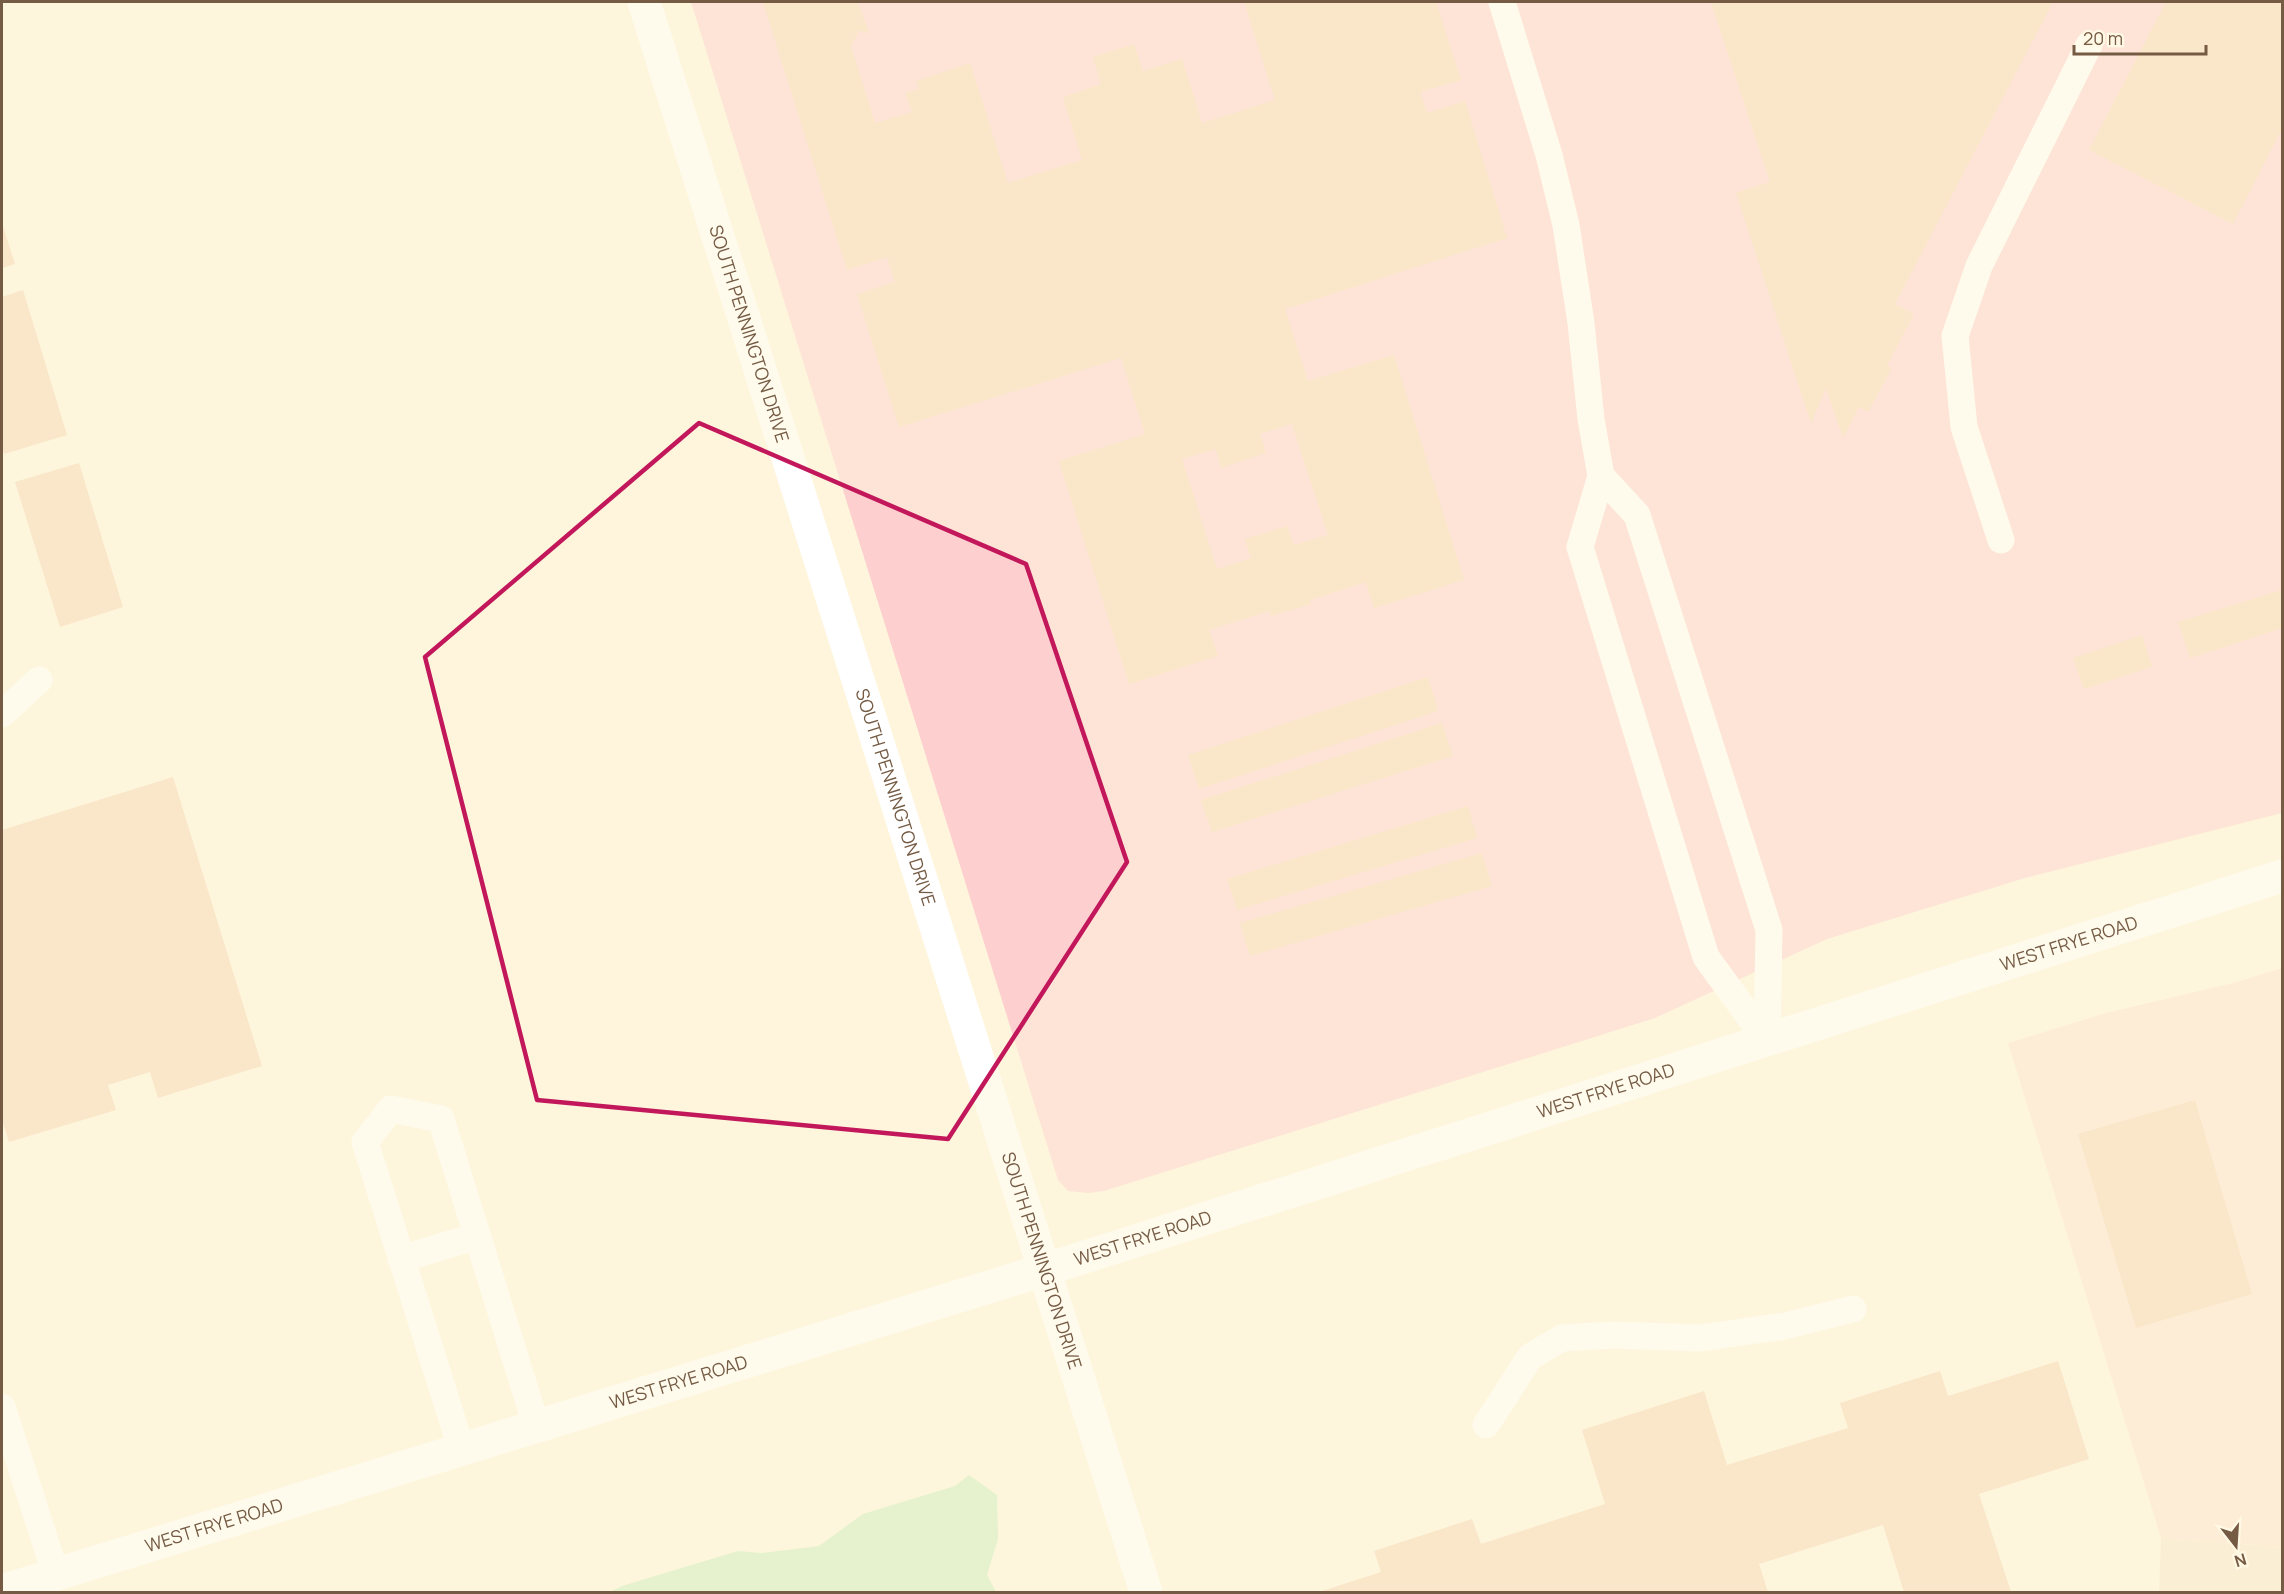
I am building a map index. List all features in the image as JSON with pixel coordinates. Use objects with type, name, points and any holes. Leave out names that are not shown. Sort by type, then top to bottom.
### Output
[{"type":"street","name":"SOUTH PENNINGTON DRIVE","points":[[644,2],[1146,1593]]},
{"type":"street","name":"WEST FRYE ROAD","points":[[2,1592],[1044,1269],[2283,876]]},
{"type":"lane","points":[[1502,2],[1549,155],[1566,225],[1581,322],[1591,419],[1601,476],[1580,547],[1707,957],[1767,1041]]},
{"type":"lane","points":[[2001,540],[1964,427],[1954,336],[1979,266],[2089,45]]},
{"type":"lane","points":[[1601,476],[1637,515],[1769,930],[1767,1041]]},
{"type":"lane","points":[[2,714],[39,680]]},
{"type":"lane","points":[[462,1450],[365,1142],[391,1108],[441,1119],[537,1428]]},
{"type":"lane","points":[[401,1259],[477,1236]]},
{"type":"lane","points":[[1486,1425],[1530,1357],[1562,1338],[1613,1335],[1701,1338],[1785,1326],[1853,1309]]},
{"type":"lane","points":[[2,1407],[56,1575]]},
{"type":"highlighted area","points":[[699,423],[1026,564],[1127,862],[948,1139],[537,1100],[425,657]]},
{"type":"shaded area","points":[[691,2],[2282,2],[2282,813],[2025,878],[1827,939],[1655,1018],[1104,1191],[1089,1193],[1068,1191],[1058,1180]]},
{"type":"shaded area","points":[[2282,968],[2282,1547],[2161,1538],[2008,1043],[2106,1013],[2237,982]]},
{"type":"shaded area","points":[[2161,1538],[2282,1547],[2282,1592],[2159,1592]]},
{"type":"green space","points":[[969,1475],[997,1495],[998,1539],[987,1575],[996,1592],[610,1592],[622,1586],[738,1551],[761,1553],[819,1546],[863,1514],[955,1486]]},
{"type":"building","points":[[763,2],[858,2],[869,34],[860,30],[851,46],[875,123],[912,112],[905,93],[919,89],[916,81],[970,63],[1008,183],[1082,160],[1063,97],[1101,84],[1093,57],[1134,44],[1143,71],[1182,59],[1202,123],[1275,100],[1244,2],[1436,2],[1461,80],[1420,92],[1427,113],[1465,101],[1507,238],[1285,309],[1308,381],[1394,355],[1464,580],[1374,608],[1366,582],[1310,600],[1311,604],[1271,616],[1269,611],[1209,630],[1218,656],[1129,684],[1059,461],[1145,434],[1121,358],[899,427],[857,294],[895,282],[887,257],[847,270]],"holes":[[[1292,424],[1328,535],[1294,545],[1287,526],[1245,539],[1251,558],[1217,569],[1182,459],[1216,449],[1221,468],[1266,453],[1260,434]]]},
{"type":"building","points":[[1711,2],[2053,2],[1895,304],[1914,314],[1887,366],[1892,368],[1868,412],[1859,407],[1843,438],[1826,388],[1811,423],[1736,193],[1770,182]]},
{"type":"building","points":[[2166,2],[2282,2],[2282,129],[2233,224],[2089,150]]},
{"type":"building","points":[[2,223],[15,264],[2,268]]},
{"type":"building","points":[[23,290],[67,435],[4,454],[2,447],[2,297]]},
{"type":"building","points":[[79,463],[123,607],[60,627],[15,482]]},
{"type":"building","points":[[2282,590],[2282,628],[2190,658],[2178,622]]},
{"type":"building","points":[[2142,635],[2152,667],[2084,689],[2073,658]]},
{"type":"building","points":[[1428,677],[1438,711],[1199,789],[1188,755]]},
{"type":"building","points":[[1442,723],[1453,756],[1212,832],[1201,800]]},
{"type":"building","points":[[173,777],[262,1066],[158,1098],[150,1072],[108,1085],[116,1110],[9,1142],[2,1120],[2,830]]},
{"type":"building","points":[[1468,806],[1477,838],[1237,910],[1227,879]]},
{"type":"building","points":[[1482,853],[1492,886],[1250,956],[1240,923]]},
{"type":"building","points":[[2195,1100],[2252,1294],[2136,1328],[2078,1134]]},
{"type":"building","points":[[2058,1361],[2089,1459],[1979,1494],[2011,1592],[1904,1592],[1883,1525],[1759,1564],[1768,1592],[1319,1592],[1381,1572],[1374,1551],[1472,1519],[1481,1544],[1605,1504],[1582,1430],[1704,1391],[1727,1465],[1848,1428],[1840,1403],[1940,1371],[1948,1396]]}]
